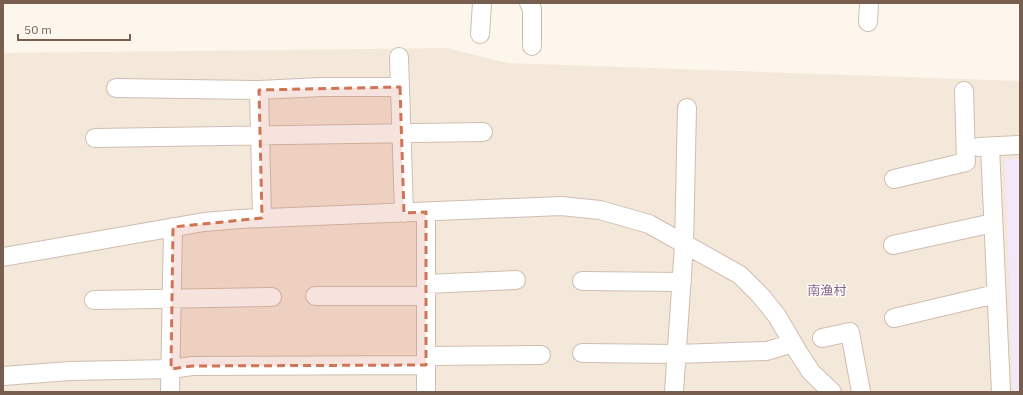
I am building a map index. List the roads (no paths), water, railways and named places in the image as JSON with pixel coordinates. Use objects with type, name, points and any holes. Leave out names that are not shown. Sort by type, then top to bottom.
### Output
[{"type":"street","points":[[480,34],[482,3]]},
{"type":"street","points":[[529,3],[532,9],[532,46]]},
{"type":"street","points":[[868,22],[869,3]]},
{"type":"street","points":[[399,57],[404,213]]},
{"type":"street","points":[[116,88],[259,90],[322,87],[400,86]]},
{"type":"street","points":[[259,90],[262,218]]},
{"type":"street","points":[[894,179],[966,162],[964,91]]},
{"type":"street","points":[[674,392],[684,245],[687,108]]},
{"type":"street","points":[[95,138],[483,132]]},
{"type":"street","points":[[965,148],[1020,145]]},
{"type":"street","points":[[990,147],[1001,392]]},
{"type":"street","points":[[3,257],[204,222],[262,218],[561,206],[600,210],[649,224],[740,276],[760,295],[778,316],[810,372],[832,392]]},
{"type":"street","points":[[426,212],[426,392]]},
{"type":"street","points":[[893,245],[993,223]]},
{"type":"street","points":[[170,392],[173,227]]},
{"type":"street","points":[[315,296],[426,290],[516,280]]},
{"type":"street","points":[[582,281],[682,282]]},
{"type":"street","points":[[894,318],[996,294]]},
{"type":"street","points":[[94,300],[272,297]]},
{"type":"street","points":[[822,338],[850,332],[861,392]]},
{"type":"street","points":[[582,353],[677,354],[767,351],[793,343]]},
{"type":"street","points":[[3,376],[70,371],[170,369],[192,366],[426,360],[541,355]]},
{"type":"district","name":"南渔村","points":[[827,290]]}]
